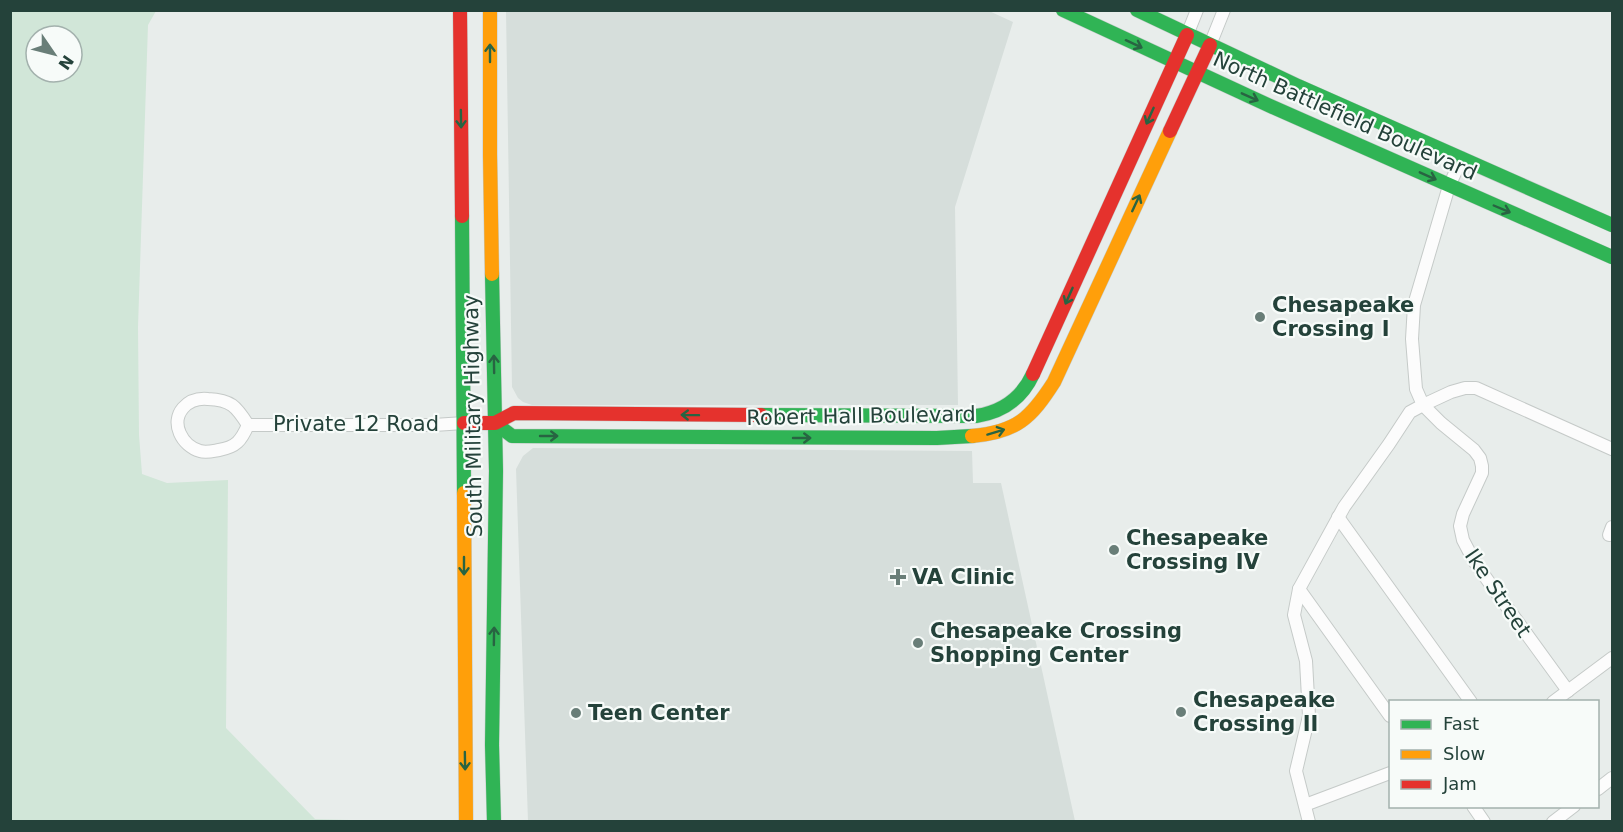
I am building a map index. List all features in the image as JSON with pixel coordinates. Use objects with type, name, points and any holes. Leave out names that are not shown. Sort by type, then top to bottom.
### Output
[{"type":"main road","points":[[450,10],[460,60]]},
{"type":"main road","name":"South Military Highway","points":[[460,10],[466,822]]},
{"type":"main road","name":"South Military Highway","points":[[490,10],[490,155],[496,482],[492,745],[494,822]]},
{"type":"main road","name":"North Battlefield Boulevard","points":[[1063,10],[1449,186],[1612,256]]},
{"type":"main road","name":"North Battlefield Boulevard","points":[[1137,10],[1187,35],[1612,225]]},
{"type":"main road","name":"Robert Hall Boulevard","points":[[464,423],[495,423],[514,414],[978,416],[1000,410],[1015,400],[1031,378],[1187,35]]},
{"type":"main road","name":"Robert Hall Boulevard","points":[[495,423],[512,436],[937,438],[977,437],[999,432],[1021,423],[1036,410],[1054,382],[1210,45]]},
{"type":"main road","points":[[1021,423],[1024,411],[1043,376],[1046,361],[1045,348]]},
{"type":"street","points":[[1187,35],[1197,10]]},
{"type":"street","points":[[1210,45],[1224,10]]},
{"type":"street","points":[[1423,405],[1416,389],[1412,339],[1413,305],[1449,186],[1462,158]]},
{"type":"street","points":[[1309,822],[1296,771],[1309,716],[1306,661],[1294,615],[1299,589],[1338,517],[1410,412],[1465,388],[1476,388],[1612,449]]},
{"type":"street","name":"Private 12 Road","points":[[200,398],[223,399],[240,412],[248,425],[240,440],[231,448],[201,452],[185,441],[178,432],[177,424],[180,412],[189,402],[200,398]]},
{"type":"street","name":"Ike Street","points":[[1423,405],[1480,458],[1482,473],[1462,514],[1460,526],[1463,540],[1474,561],[1568,691]]},
{"type":"street","name":"Private 12 Road","points":[[248,425],[464,423]]},
{"type":"street","points":[[1338,517],[1470,700]]},
{"type":"street","points":[[1299,589],[1389,715]]},
{"type":"street","points":[[1556,700],[1612,658]]},
{"type":"street","points":[[1305,805],[1389,773]]},
{"type":"street","points":[[1599,788],[1612,778]]},
{"type":"street","points":[[1474,808],[1484,822]]},
{"type":"street","points":[[1553,822],[1573,808]]},
{"type":"shaded area","points":[[987,10],[1013,22],[955,207],[958,405],[532,405],[518,398],[512,387],[506,11]]},
{"type":"shaded area","points":[[533,448],[972,451],[973,483],[1001,483],[1075,821],[528,821],[516,469],[523,456]]},
{"type":"green space","points":[[10,11],[156,11],[148,25],[138,327],[139,435],[142,474],[167,483],[228,480],[226,728],[315,819],[386,821],[11,821]]},
{"type":"traffic: fast","points":[[1063,10],[1268,105],[1612,257]]},
{"type":"traffic: fast","points":[[1137,10],[1298,86],[1612,225]]},
{"type":"traffic: fast","points":[[462,216],[464,493]]},
{"type":"traffic: fast","points":[[492,274],[496,471],[492,745],[494,822]]},
{"type":"traffic: fast","points":[[761,415],[976,416],[1003,407],[1017,397],[1033,374]]},
{"type":"traffic: fast","points":[[495,423],[512,436],[937,438],[972,436]]},
{"type":"traffic: slow","points":[[490,10],[492,274]]},
{"type":"traffic: slow","points":[[972,436],[1012,427],[1030,414],[1054,382],[1170,131]]},
{"type":"traffic: slow","points":[[464,493],[466,822]]},
{"type":"traffic: jam","points":[[460,10],[462,216]]},
{"type":"traffic: jam","points":[[1033,374],[1187,35]]},
{"type":"traffic: jam","points":[[1170,131],[1210,45]]},
{"type":"traffic: jam","points":[[464,423],[495,423],[514,413],[761,415]]},
{"type":"place","name":"Chesapeake Crossing I","points":[[1260,317]]},
{"type":"place","name":"Chesapeake Crossing IV","points":[[1114,550]]},
{"type":"place","name":"VA Clinic","points":[[898,577]]},
{"type":"place","name":"Chesapeake Crossing Shopping Center","points":[[918,643]]},
{"type":"place","name":"Chesapeake Crossing II","points":[[1181,712]]},
{"type":"place","name":"Teen Center","points":[[576,713]]}]
